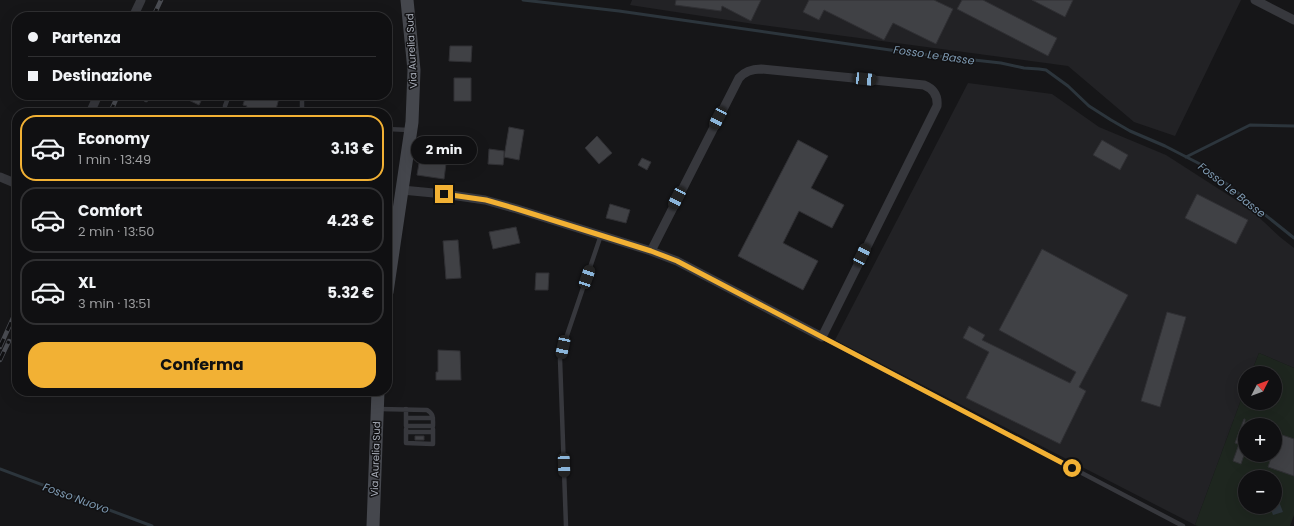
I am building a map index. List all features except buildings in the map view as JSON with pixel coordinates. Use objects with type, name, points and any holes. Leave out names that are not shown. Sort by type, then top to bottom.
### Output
[{"type":"main road","name":"Via Aurelia Sud","points":[[392,258],[411,130],[414,70],[408,6]]},
{"type":"main road","name":"Via Aurelia Sud","points":[[373,526],[378,396]]},
{"type":"street","points":[[135,12],[141,0]]},
{"type":"street","points":[[1255,0],[1294,20]]},
{"type":"street","points":[[402,190],[486,200],[651,251],[677,261],[822,337],[937,106],[935,93],[924,85],[761,69],[747,71],[739,78],[651,251]]},
{"type":"street","points":[[0,177],[12,182]]},
{"type":"lane","points":[[225,106],[227,100]]},
{"type":"lane","points":[[392,129],[411,130]]},
{"type":"lane","points":[[566,526],[560,359],[601,235]]},
{"type":"lane","points":[[822,337],[1183,526]]},
{"type":"lane","points":[[378,409],[406,409],[427,410],[433,416],[433,444],[406,443],[406,409]]},
{"type":"lane","points":[[406,418],[433,418]]},
{"type":"lane","points":[[406,426],[433,426]]},
{"type":"lane","points":[[406,432],[433,432]]},
{"type":"shaded area","points":[[632,0],[1241,0],[1175,136],[1134,122],[1068,66],[754,24],[630,5]]},
{"type":"shaded area","points":[[968,83],[1052,94],[1099,127],[1166,155],[1250,209],[1294,248],[1294,368],[1259,353],[1254,366],[1238,366],[1238,408],[1195,525],[835,340]]},
{"type":"shaded area","points":[[1259,353],[1294,368],[1294,515],[1290,526],[1195,525],[1238,408],[1238,410],[1282,410],[1282,366],[1254,366]]},
{"type":"waterway","name":"Fosso Le Basse","points":[[523,0],[619,11],[911,53],[1001,63],[1024,68],[1046,70],[1068,86],[1089,106],[1111,120],[1130,131],[1165,146],[1200,164],[1294,238]]},
{"type":"waterway","points":[[1186,157],[1250,125],[1294,126]]},
{"type":"waterway","name":"Fosso Nuovo","points":[[0,469],[152,526]]},
{"type":"railway","points":[[155,12],[161,0]]},
{"type":"railway","points":[[112,108],[116,100]]},
{"type":"railway","points":[[0,347],[12,320]]},
{"type":"railway","points":[[0,360],[9,341]]},
{"type":"route","points":[[444,194],[486,200],[651,251],[677,261],[1072,468]]}]
